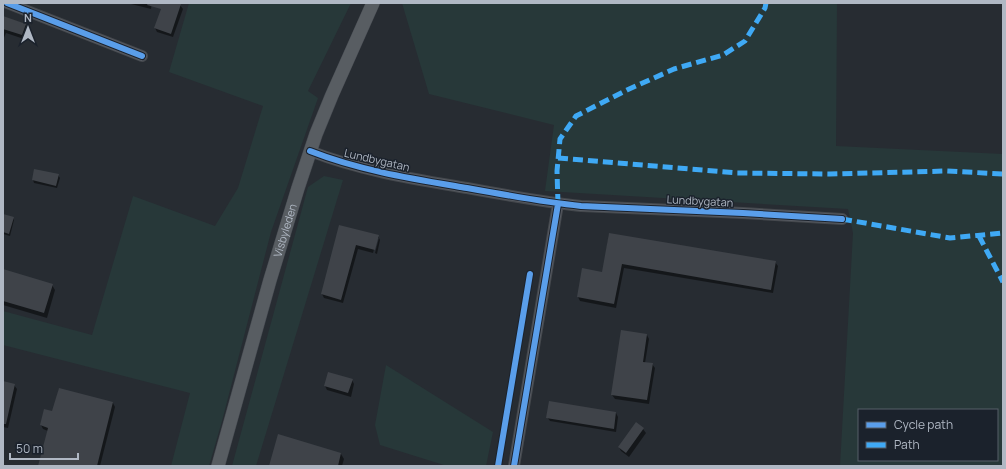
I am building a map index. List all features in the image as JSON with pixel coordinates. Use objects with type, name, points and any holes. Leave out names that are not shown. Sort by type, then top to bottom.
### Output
[{"type":"main road","name":"Visbyleden","points":[[218,466],[283,234],[310,151],[332,95],[373,3]]},
{"type":"street","points":[[8,3],[142,56]]},
{"type":"street","name":"Lundbygatan","points":[[310,151],[370,170],[429,182],[558,204],[842,219]]},
{"type":"street","points":[[514,466],[558,204]]},
{"type":"shaded area","points":[[189,3],[351,3],[308,91],[318,98],[271,232],[209,466],[171,466],[190,393],[3,345],[3,311],[92,335],[133,196],[215,226],[238,188],[263,106],[169,72]]},
{"type":"shaded area","points":[[402,3],[837,3],[836,146],[1003,154],[1003,466],[840,466],[853,233],[848,209],[545,191],[554,125],[429,94]]},
{"type":"shaded area","points":[[324,176],[343,180],[256,466],[232,466],[308,187]]},
{"type":"shaded area","points":[[386,365],[493,432],[486,466],[447,466],[380,445],[375,425]]},
{"type":"building","points":[[148,3],[181,4],[171,34],[154,28],[161,9],[147,5]]},
{"type":"building","points":[[3,16],[26,24],[22,35],[3,29]]},
{"type":"building","points":[[34,169],[59,174],[56,186],[32,180]]},
{"type":"building","points":[[3,214],[14,217],[9,234],[3,232]]},
{"type":"building","points":[[339,225],[379,235],[375,250],[356,245],[341,300],[321,294]]},
{"type":"building","points":[[609,233],[776,261],[771,290],[622,264],[614,304],[577,297],[582,268],[602,272]]},
{"type":"building","points":[[3,269],[53,284],[44,313],[3,301]]},
{"type":"building","points":[[621,330],[647,334],[643,362],[653,363],[647,400],[611,395]]},
{"type":"building","points":[[328,372],[353,379],[348,393],[324,386]]},
{"type":"building","points":[[3,381],[15,384],[6,424],[3,424]]},
{"type":"building","points":[[59,388],[113,402],[97,466],[38,466],[48,428],[40,425],[44,409],[52,411]]},
{"type":"building","points":[[549,401],[616,412],[614,429],[546,418]]},
{"type":"building","points":[[636,422],[644,428],[626,453],[618,447]]},
{"type":"building","points":[[278,434],[341,453],[338,466],[269,466]]},
{"type":"marked path","points":[[558,204],[557,171],[560,139],[576,116],[627,90],[674,69],[723,55],[745,41],[765,8],[766,3]]},
{"type":"marked path","points":[[558,158],[737,173],[830,174],[947,171],[1003,174]]},
{"type":"marked path","points":[[842,219],[950,238],[1003,233]]},
{"type":"marked path","points":[[979,236],[1003,282]]},
{"type":"cycle path","points":[[7,3],[142,56]]},
{"type":"cycle path","points":[[310,151],[349,164],[388,174],[510,196],[581,206],[842,219]]},
{"type":"cycle path","points":[[514,466],[558,204]]},
{"type":"cycle path","points":[[498,466],[530,274]]}]
